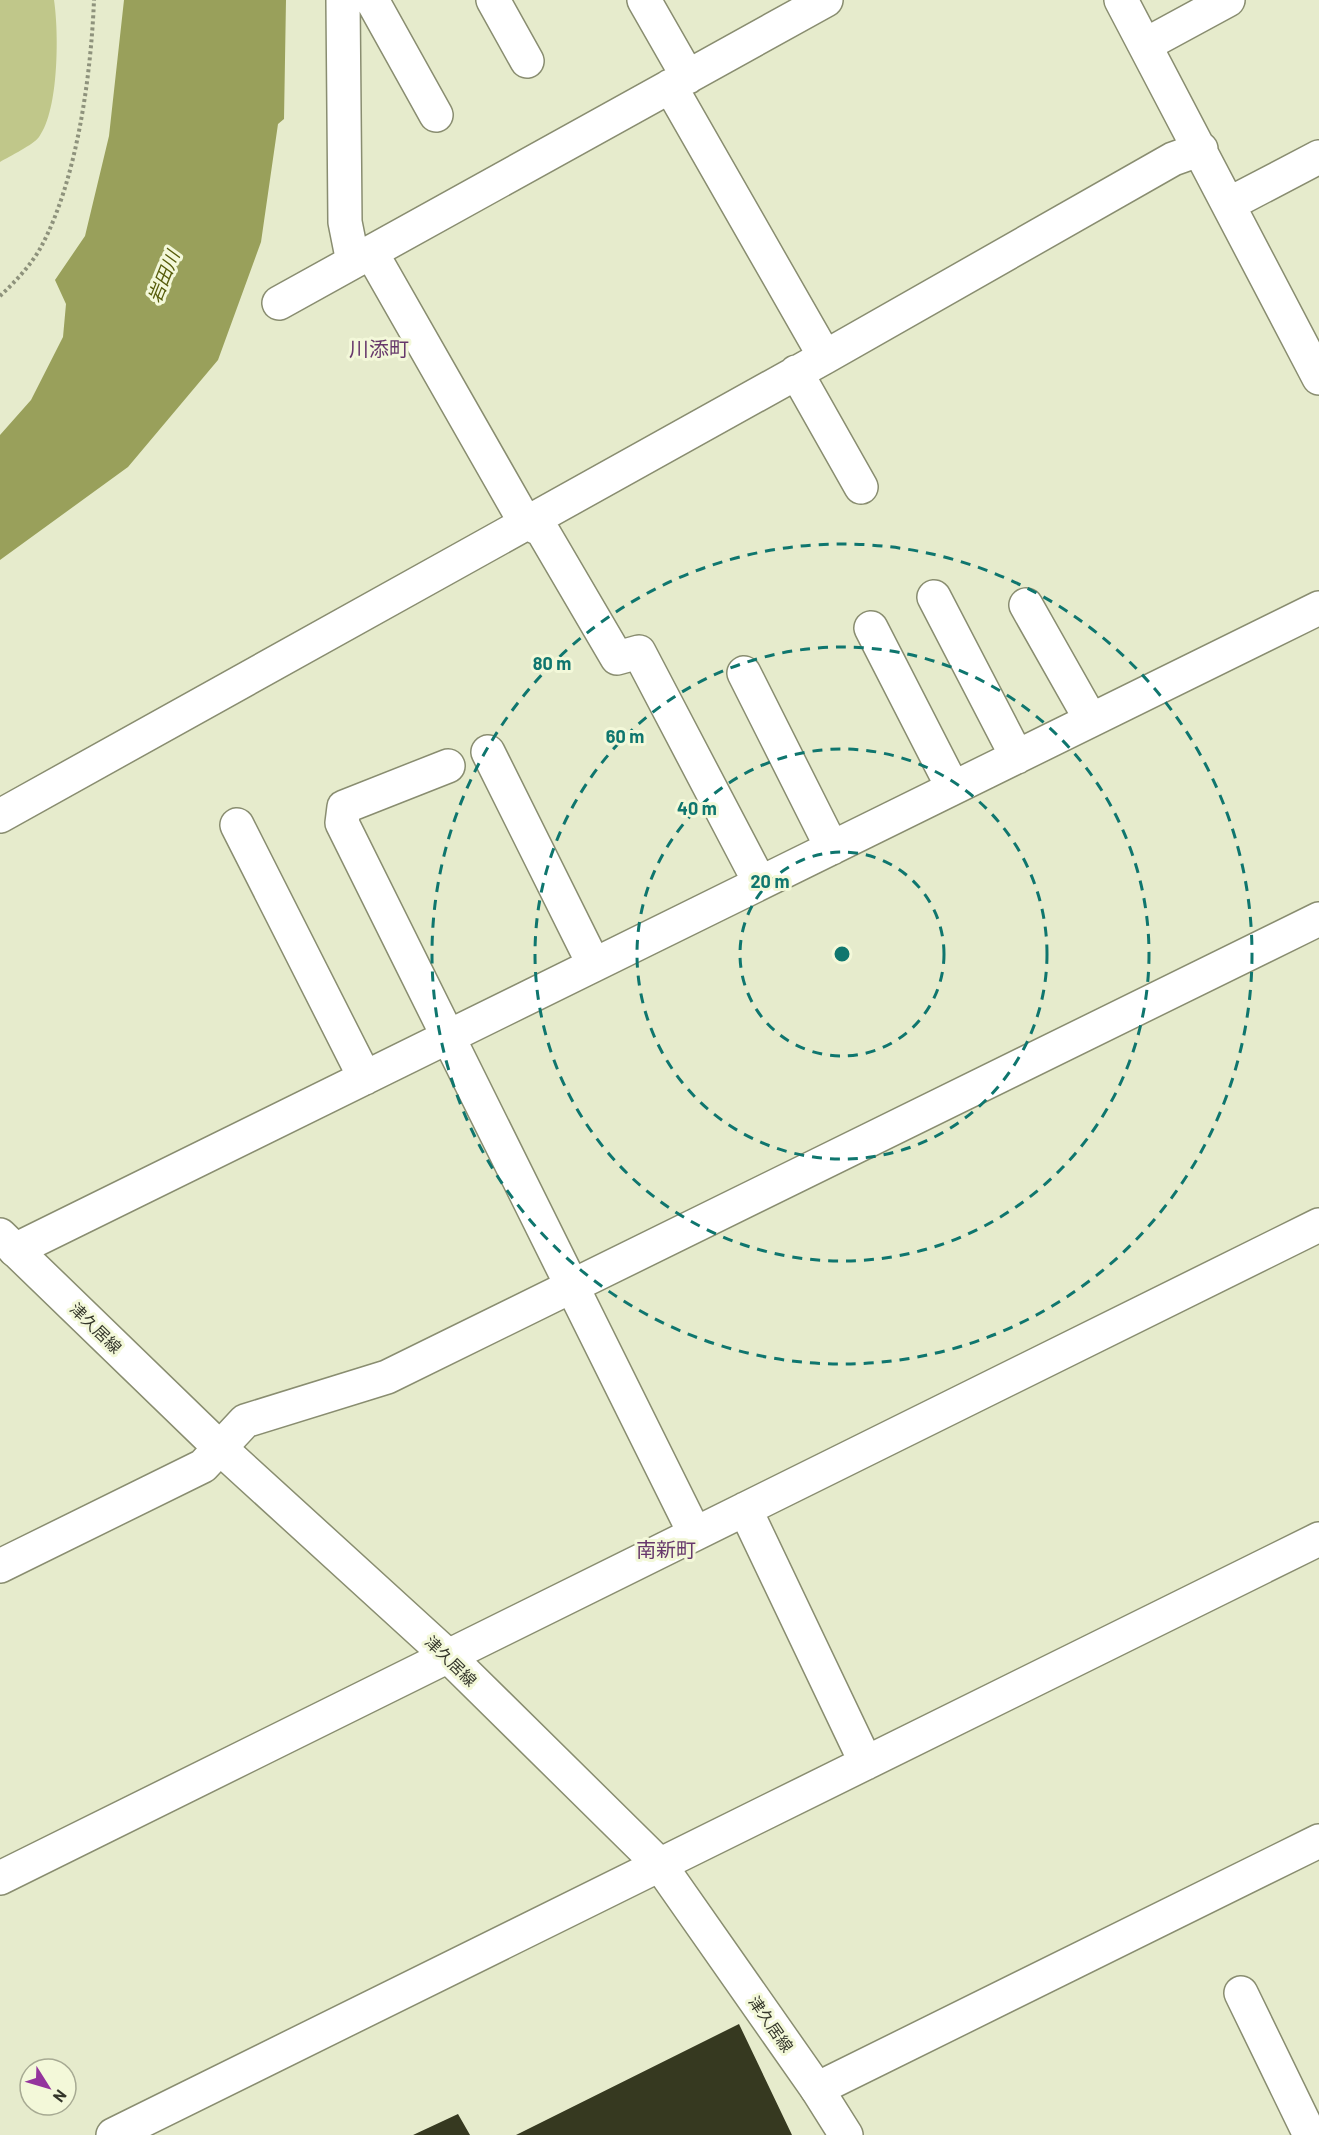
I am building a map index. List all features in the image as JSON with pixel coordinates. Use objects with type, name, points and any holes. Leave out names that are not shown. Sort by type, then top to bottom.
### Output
[{"type":"street","points":[[344,0],[345,222],[362,257],[525,522],[542,530],[617,658],[639,652],[760,883]]},
{"type":"street","points":[[372,0],[436,115]]},
{"type":"street","points":[[493,0],[527,61]]},
{"type":"street","points":[[644,0],[679,81],[825,357]]},
{"type":"street","points":[[1121,0],[1319,378]]},
{"type":"street","points":[[1145,45],[1228,0]]},
{"type":"street","points":[[279,303],[679,81],[807,4]]},
{"type":"street","points":[[0,816],[825,357],[1173,159],[1201,149]]},
{"type":"street","points":[[1229,204],[1319,157]]},
{"type":"street","points":[[796,372],[861,487]]},
{"type":"street","points":[[934,597],[1017,757]]},
{"type":"street","points":[[1026,605],[1091,720]]},
{"type":"street","points":[[8,1242],[365,1078],[1319,608]]},
{"type":"street","points":[[871,628],[953,788]]},
{"type":"street","points":[[744,673],[832,848]]},
{"type":"street","points":[[488,752],[594,965]]},
{"type":"street","points":[[448,766],[344,807],[342,823],[695,1534]]},
{"type":"street","points":[[237,825],[365,1078]]},
{"type":"street","points":[[0,1566],[203,1466],[245,1421],[387,1377],[1319,919]]},
{"type":"street","points":[[0,1878],[1319,1226]]},
{"type":"street","name":"津久居線","points":[[8,1242],[220,1448],[448,1656],[660,1865],[817,2089],[846,2135]]},
{"type":"street","points":[[745,1509],[866,1763]]},
{"type":"street","points":[[113,2135],[1319,1539]]},
{"type":"street","points":[[817,2089],[1319,1841]]},
{"type":"street","points":[[1242,1993],[1310,2135]]},
{"type":"path","points":[[0,296],[17,280],[40,249],[57,211],[71,166],[83,103],[94,0]]},
{"type":"shaded area","points":[[0,0],[54,0],[57,51],[54,90],[46,125],[36,140],[0,162]]},
{"type":"water","name":"岩田川","points":[[124,0],[286,0],[284,119],[278,124],[261,242],[218,360],[128,467],[0,560],[0,435],[31,400],[63,337],[66,304],[55,280],[85,236],[109,136]]},
{"type":"building","points":[[739,2024],[792,2135],[516,2135]]},
{"type":"building","points":[[458,2114],[470,2135],[413,2135]]},
{"type":"district","name":"川添町","points":[[379,349]]},
{"type":"district","name":"南新町","points":[[666,1550]]}]
